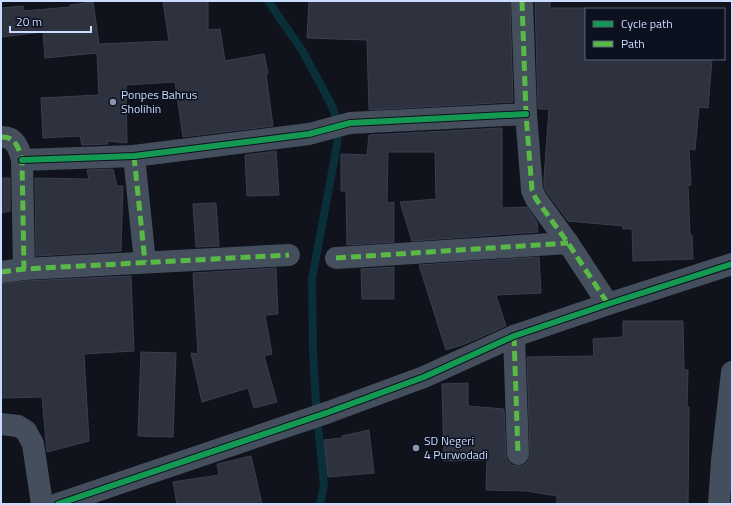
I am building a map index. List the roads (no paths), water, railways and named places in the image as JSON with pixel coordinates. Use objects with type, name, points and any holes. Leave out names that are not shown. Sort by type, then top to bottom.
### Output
[{"type":"street","points":[[522,1],[526,114],[532,190],[536,200],[568,243],[608,304]]},
{"type":"street","points":[[22,160],[134,156],[309,134],[350,123],[526,114]]},
{"type":"street","points":[[1,138],[5,137],[14,141],[19,147],[22,160],[24,269]]},
{"type":"street","points":[[134,156],[145,262]]},
{"type":"street","points":[[336,258],[568,243]]},
{"type":"street","points":[[1,272],[24,269],[289,255]]},
{"type":"street","points":[[58,504],[293,425],[424,377],[514,336],[732,264]]},
{"type":"street","points":[[514,336],[518,454]]},
{"type":"street","points":[[719,504],[722,461],[732,372]]},
{"type":"street","points":[[1,424],[18,426],[26,431],[33,444],[42,504]]},
{"type":"waterway","points":[[268,1],[302,50],[331,104],[338,122],[337,145],[312,279],[313,351],[316,405],[324,486],[320,504]]},
{"type":"place","name":"Ponpes Bahrus Sholihin","points":[[113,102]]},
{"type":"place","name":"SD Negeri 4 Purwodadi","points":[[416,448]]}]
